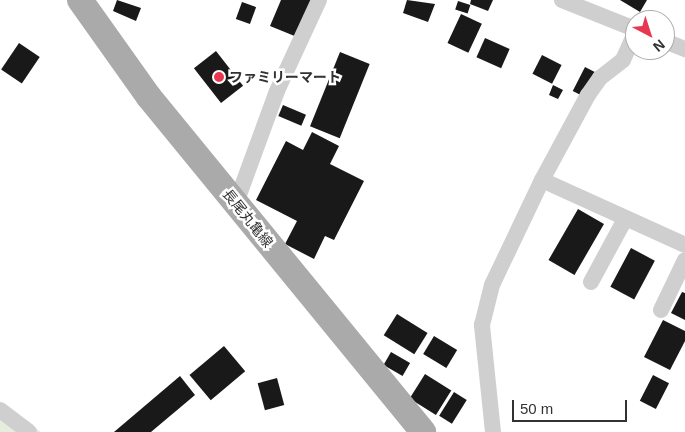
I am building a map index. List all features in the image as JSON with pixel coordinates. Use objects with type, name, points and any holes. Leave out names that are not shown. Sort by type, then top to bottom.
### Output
[{"type":"main road","name":"長尾丸亀線","points":[[80,0],[149,97],[422,432]]},
{"type":"street","points":[[236,204],[277,92],[319,0]]},
{"type":"street","points":[[562,0],[625,27]]},
{"type":"street","points":[[493,432],[482,325],[486,302],[542,180],[588,95],[600,78],[623,60],[625,55]]},
{"type":"street","points":[[542,180],[685,245]]},
{"type":"street","points":[[591,282],[625,219]]},
{"type":"street","points":[[661,310],[685,260]]},
{"type":"street","points":[[0,410],[30,432]]},
{"type":"shaded area","points":[[0,402],[41,432],[0,432]]},
{"type":"building","points":[[117,0],[141,8],[136,21],[113,11]]},
{"type":"building","points":[[281,0],[312,0],[297,37],[270,26]]},
{"type":"building","points":[[407,0],[435,4],[428,22],[403,13]]},
{"type":"building","points":[[471,0],[493,0],[488,11],[470,4]]},
{"type":"building","points":[[620,0],[647,0],[641,10],[637,10]]},
{"type":"building","points":[[458,1],[470,5],[468,14],[455,10]]},
{"type":"building","points":[[242,2],[256,7],[250,24],[236,19]]},
{"type":"building","points":[[461,14],[482,24],[468,53],[447,43]]},
{"type":"building","points":[[485,38],[510,49],[501,68],[476,57]]},
{"type":"building","points":[[19,43],[40,57],[22,84],[1,70]]},
{"type":"building","name":"ファミリーマート","points":[[216,51],[243,86],[221,103],[194,68]]},
{"type":"building","points":[[340,52],[370,64],[340,138],[310,126]]},
{"type":"building","points":[[542,55],[562,65],[552,84],[532,74]]},
{"type":"building","points":[[585,67],[595,72],[583,96],[573,91]]},
{"type":"building","points":[[553,85],[563,90],[558,99],[549,95]]},
{"type":"building","points":[[283,105],[306,115],[301,126],[278,116]]},
{"type":"building","points":[[312,132],[339,146],[330,164],[364,181],[334,240],[325,236],[314,259],[285,244],[297,221],[256,200],[286,141],[303,150]]},
{"type":"building","points":[[578,209],[604,224],[574,275],[548,260]]},
{"type":"building","points":[[631,248],[655,261],[634,300],[610,287]]},
{"type":"building","points":[[682,292],[685,293],[685,320],[671,313]]},
{"type":"building","points":[[397,314],[428,333],[414,354],[384,335]]},
{"type":"building","points":[[663,320],[685,331],[685,341],[670,370],[644,357]]},
{"type":"building","points":[[434,336],[457,350],[446,368],[423,354]]},
{"type":"building","points":[[224,346],[245,371],[211,400],[190,375]]},
{"type":"building","points":[[391,352],[410,363],[403,376],[384,365]]},
{"type":"building","points":[[425,374],[451,390],[436,415],[410,399]]},
{"type":"building","points":[[653,375],[669,383],[656,409],[640,401]]},
{"type":"building","points":[[180,376],[195,395],[151,432],[114,432]]},
{"type":"building","points":[[277,378],[284,405],[265,410],[258,383]]},
{"type":"building","points":[[454,392],[467,400],[452,424],[439,416]]},
{"type":"place","name":"ファミリーマート","points":[[219,77]]}]
